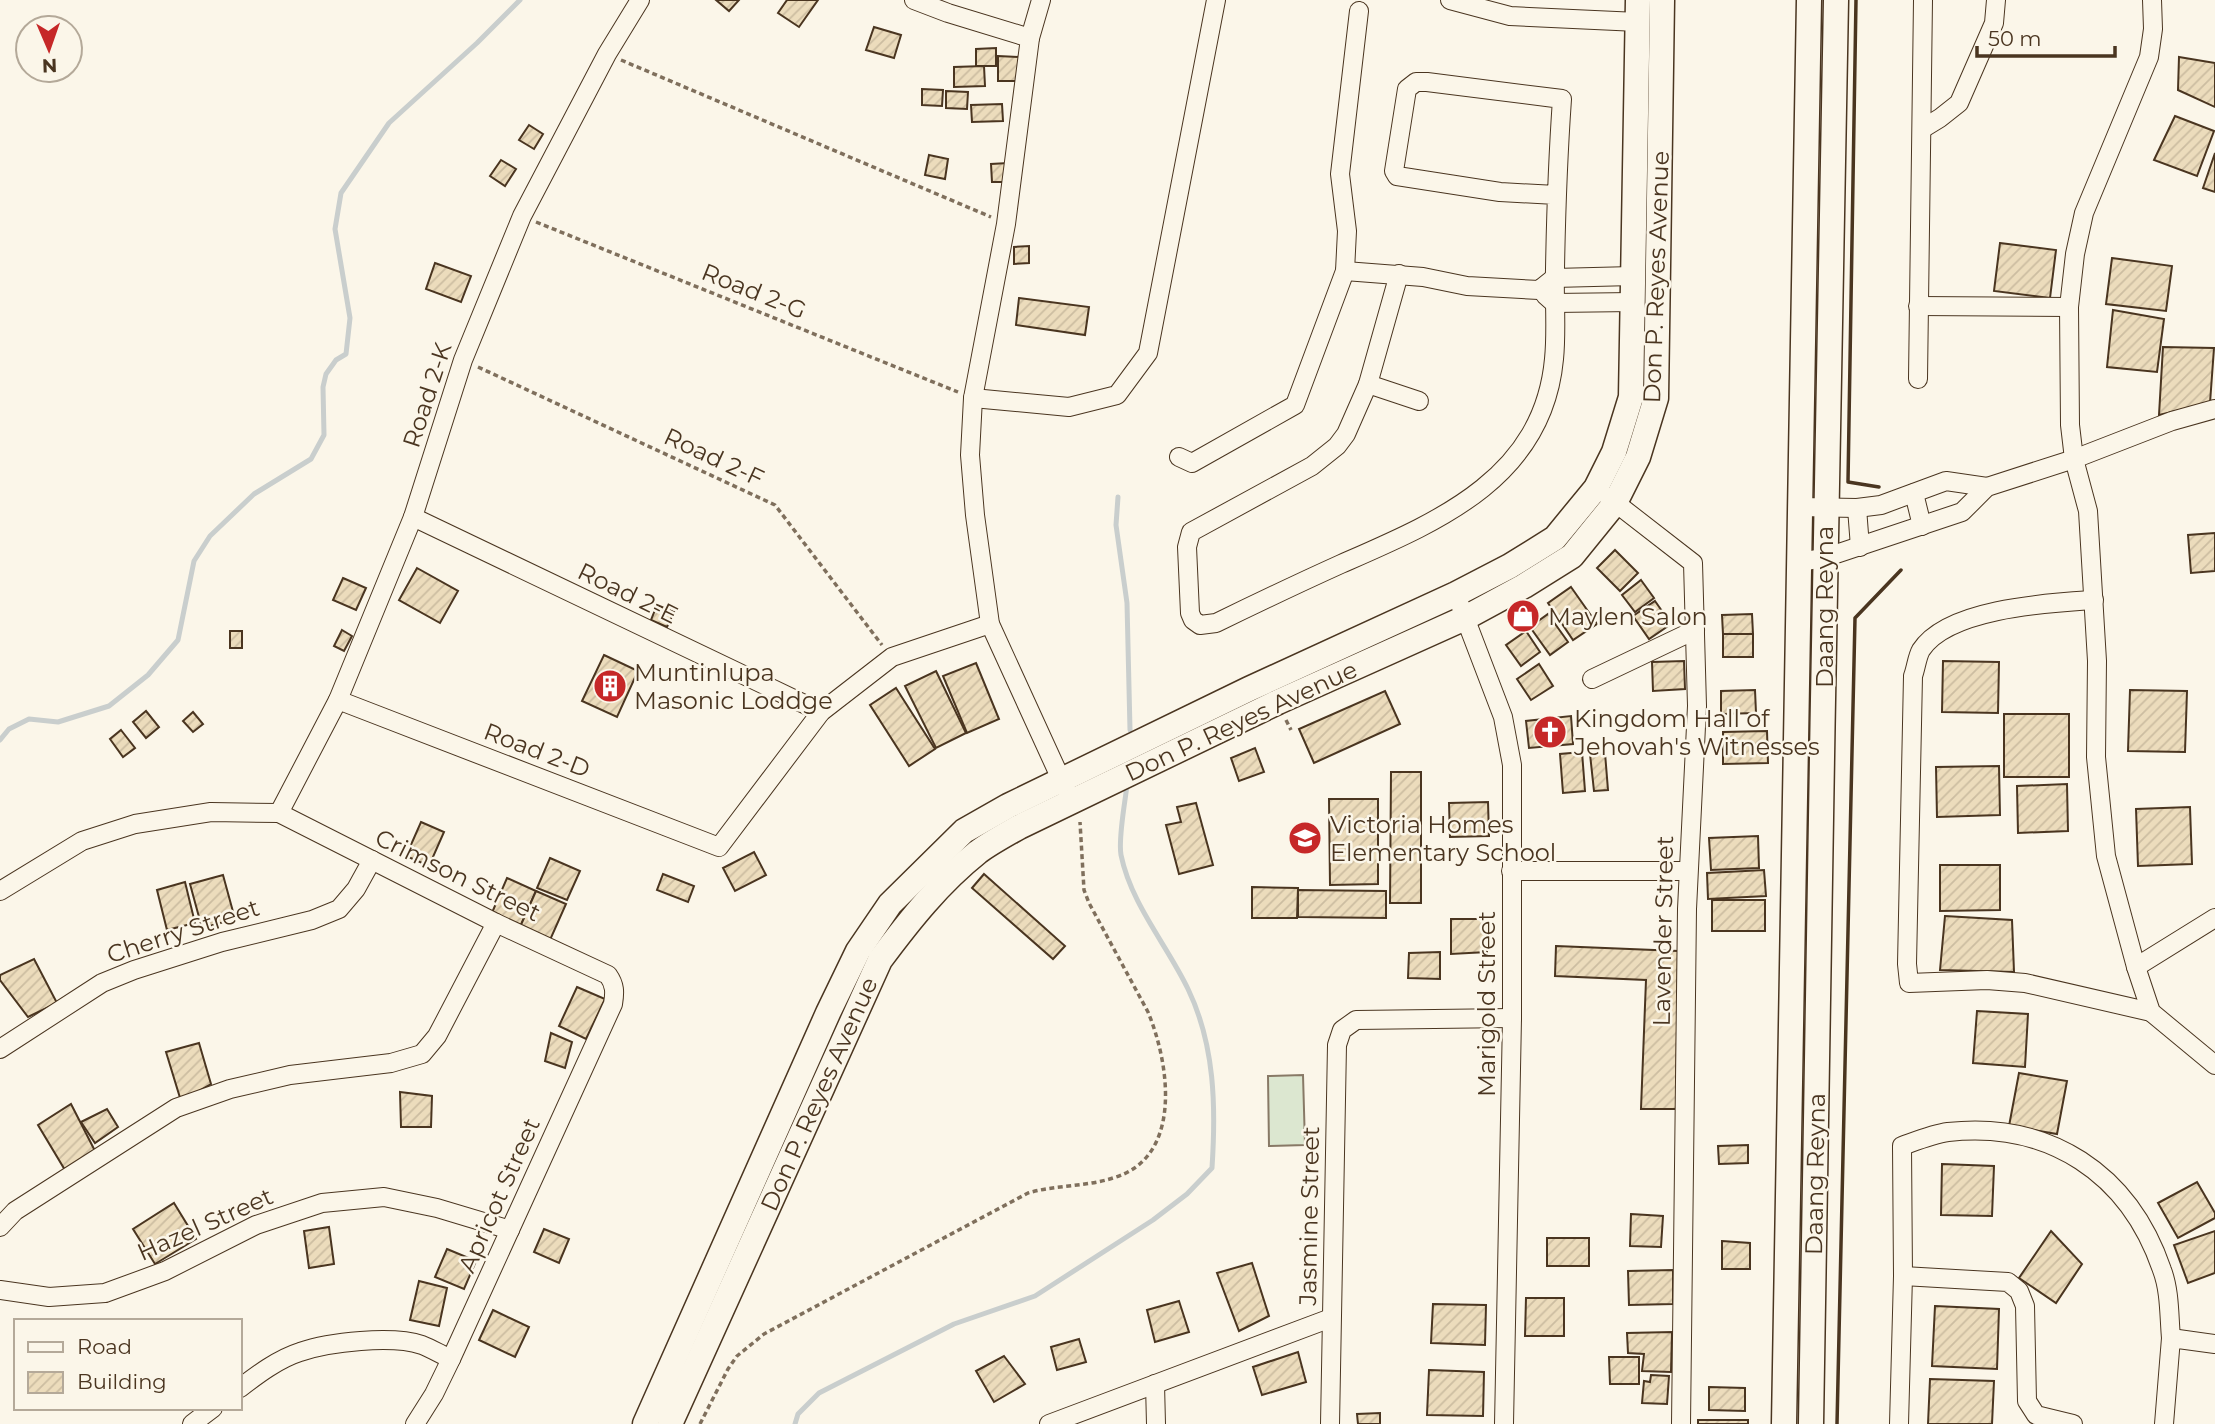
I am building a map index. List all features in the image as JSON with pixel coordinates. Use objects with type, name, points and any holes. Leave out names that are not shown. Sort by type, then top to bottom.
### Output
[{"type":"street","name":"Road 2-K","points":[[279,813],[338,700],[413,517],[463,360],[522,216],[607,54],[640,0]]},
{"type":"street","points":[[914,0],[1030,38]]},
{"type":"street","points":[[1041,0],[1030,38],[1006,223],[973,398],[970,455],[990,624],[1067,791]]},
{"type":"street","points":[[973,398],[1069,407],[1116,395],[1148,353],[1216,0]]},
{"type":"street","points":[[1450,0],[1510,16],[1638,11]]},
{"type":"street","name":"Don P. Reyes Avenue","points":[[670,1424],[880,960],[911,918],[944,882],[979,851],[1019,827],[1067,791],[1249,689],[1456,594],[1510,566],[1555,538],[1606,495],[1638,457],[1656,398],[1662,0]]},
{"type":"street","name":"Daang Reyna","points":[[1784,1424],[1809,0]]},
{"type":"street","name":"Daang Reyna","points":[[1811,1424],[1824,558],[1836,0]]},
{"type":"street","points":[[1918,379],[1923,0]]},
{"type":"street","points":[[1922,129],[1959,103],[1994,23],[1996,0]]},
{"type":"street","points":[[2151,1012],[2106,856],[2099,804],[2094,600],[2088,511],[2074,458],[2070,425],[2069,307],[2075,254],[2084,213],[2148,57],[2153,29],[2152,0]]},
{"type":"street","points":[[1179,457],[1192,463],[1295,405],[1345,271],[1347,231],[1340,174],[1359,11]]},
{"type":"street","name":"Don P. Reyes Avenue","points":[[645,1424],[858,951],[890,904],[964,831],[1009,806],[1067,791],[1278,702],[1465,618],[1572,556],[1606,495],[1631,397],[1638,11]]},
{"type":"street","points":[[1399,274],[1368,384],[1346,434],[1337,446],[1312,466],[1191,533],[1187,547],[1190,613],[1193,620],[1200,625],[1216,623],[1412,533],[1460,506],[1503,472],[1537,424],[1548,392],[1554,359],[1556,195],[1562,99],[1427,82],[1416,82],[1407,89],[1394,171],[1397,176],[1500,192],[1556,195]]},
{"type":"street","points":[[1634,231],[1659,232]]},
{"type":"street","points":[[1345,271],[1399,274],[1467,286],[1539,289],[1554,278],[1633,276]]},
{"type":"street","points":[[1539,289],[1554,303],[1633,302]]},
{"type":"street","points":[[1918,306],[2069,307]]},
{"type":"street","points":[[1368,384],[1419,401]]},
{"type":"street","points":[[1799,562],[1860,547],[1962,512],[1987,487],[2172,421],[2215,409]]},
{"type":"street","points":[[1799,507],[1857,508],[1881,505],[1946,481],[1987,487]]},
{"type":"street","points":[[1914,493],[1922,526]]},
{"type":"street","name":"Lavender Street","points":[[1606,495],[1693,563],[1697,706],[1688,871],[1681,1424]]},
{"type":"street","points":[[1857,508],[1860,547]]},
{"type":"street","name":"Road 2-E","points":[[413,517],[821,712]]},
{"type":"street","name":"Marigold Street","points":[[1456,594],[1503,717],[1512,765],[1513,1018],[1504,1424]]},
{"type":"street","points":[[2094,600],[2008,608],[1955,625],[1935,636],[1920,650],[1913,676],[1907,964],[1909,983],[1987,980],[2025,983],[2151,1012],[2215,1065]]},
{"type":"street","points":[[821,712],[892,657],[990,624]]},
{"type":"street","points":[[1592,678],[1695,630]]},
{"type":"street","name":"Road 2-D","points":[[338,700],[719,846],[821,712]]},
{"type":"street","points":[[0,891],[82,841],[135,824],[211,812],[279,813]]},
{"type":"street","name":"Crimson Street","points":[[279,813],[496,923],[600,969],[613,982]]},
{"type":"street","name":"Cherry Street","points":[[0,1049],[102,983],[209,946],[312,920],[339,909],[356,889],[372,860]]},
{"type":"street","points":[[1511,871],[1688,871]]},
{"type":"street","points":[[2136,967],[2215,918]]},
{"type":"street","points":[[0,1227],[15,1211],[176,1108],[230,1089],[290,1075],[391,1063],[422,1054],[437,1036],[496,923]]},
{"type":"street","name":"Apricot Street","points":[[415,1424],[451,1359],[613,1003],[613,982]]},
{"type":"street","name":"Jasmine Street","points":[[1049,1424],[1331,1318],[1337,1045],[1342,1030],[1356,1020],[1513,1018]]},
{"type":"street","points":[[1899,1424],[1903,1276],[1902,1146],[1945,1132],[1981,1130],[2023,1134],[2063,1150],[2098,1171],[2126,1202],[2150,1241],[2163,1271],[2168,1299],[2171,1338],[2164,1424]]},
{"type":"street","name":"Hazel Street","points":[[0,1290],[49,1297],[105,1293],[166,1270],[256,1225],[321,1203],[384,1197],[437,1208],[510,1230]]},
{"type":"street","points":[[1903,1276],[2008,1282],[2020,1291],[2025,1306],[2027,1401],[2036,1415],[2073,1424]]},
{"type":"street","points":[[1330,1424],[1331,1318]]},
{"type":"street","points":[[2171,1338],[2215,1344]]},
{"type":"street","points":[[242,1386],[258,1374],[298,1352],[339,1343],[383,1340],[420,1345],[451,1359]]},
{"type":"street","points":[[1155,1384],[1156,1424]]},
{"type":"street","points":[[192,1424],[210,1410]]},
{"type":"path","points":[[607,54],[1006,223]]},
{"type":"path","name":"Road 2-G","points":[[522,216],[973,398]]},
{"type":"path","name":"Road 2-F","points":[[463,360],[775,505],[892,657]]},
{"type":"path","points":[[700,1424],[727,1369],[737,1356],[764,1334],[1028,1193],[1113,1178],[1137,1169],[1150,1154],[1161,1134],[1166,1114],[1165,1085],[1156,1030],[1084,890],[1080,821],[1067,791]]},
{"type":"green space","points":[[1303,1075],[1305,1145],[1269,1146],[1268,1076]]},
{"type":"building","points":[[716,0],[739,0],[729,11]]},
{"type":"building","points":[[787,0],[818,0],[799,27],[778,13]]},
{"type":"building","points":[[874,27],[901,35],[894,58],[866,50]]},
{"type":"building","points":[[996,48],[996,66],[976,66],[976,49]]},
{"type":"building","points":[[998,56],[1020,57],[1019,81],[998,81]]},
{"type":"building","points":[[2179,57],[2215,63],[2215,107],[2178,90]]},
{"type":"building","points":[[984,66],[985,86],[954,87],[954,67]]},
{"type":"building","points":[[922,89],[943,90],[942,106],[922,105]]},
{"type":"building","points":[[946,91],[968,92],[967,109],[946,108]]},
{"type":"building","points":[[1002,104],[1003,121],[972,122],[971,105]]},
{"type":"building","points":[[2175,116],[2214,131],[2197,176],[2154,160]]},
{"type":"building","points":[[529,125],[543,134],[534,149],[519,140]]},
{"type":"building","points":[[2215,153],[2215,192],[2203,188]]},
{"type":"building","points":[[929,155],[948,159],[945,179],[925,175]]},
{"type":"building","points":[[501,160],[516,169],[505,186],[490,176]]},
{"type":"building","points":[[1008,163],[1009,182],[992,182],[991,164]]},
{"type":"building","points":[[2000,243],[2056,250],[2050,298],[1994,291]]},
{"type":"building","points":[[1029,246],[1029,263],[1014,264],[1014,247]]},
{"type":"building","points":[[2112,258],[2172,266],[2166,311],[2106,304]]},
{"type":"building","points":[[435,263],[471,276],[461,302],[426,289]]},
{"type":"building","points":[[1019,298],[1089,307],[1085,335],[1016,325]]},
{"type":"building","points":[[2113,310],[2164,319],[2157,372],[2107,367]]},
{"type":"building","points":[[2163,347],[2214,348],[2210,403],[2159,415]]},
{"type":"building","points":[[2215,533],[2215,571],[2191,573],[2188,535]]},
{"type":"building","points":[[1615,550],[1638,573],[1620,591],[1597,568]]},
{"type":"building","points":[[417,568],[458,591],[440,623],[399,600]]},
{"type":"building","points":[[343,578],[366,588],[356,610],[333,600]]},
{"type":"building","points":[[1641,580],[1654,598],[1635,612],[1622,595]]},
{"type":"building","points":[[1571,587],[1597,624],[1573,640],[1548,603]]},
{"type":"building","points":[[1655,601],[1671,624],[1649,639],[1633,616]]},
{"type":"building","points":[[657,605],[674,612],[667,627],[651,620]]},
{"type":"building","points":[[1548,614],[1568,642],[1550,655],[1530,627]]},
{"type":"building","points":[[1752,614],[1753,634],[1723,634],[1722,615]]},
{"type":"building","points":[[342,630],[352,636],[344,651],[334,646]]},
{"type":"building","points":[[230,631],[242,631],[242,648],[230,648]]},
{"type":"building","points":[[1526,631],[1540,652],[1521,666],[1506,645]]},
{"type":"building","points":[[1723,634],[1753,634],[1753,657],[1723,657]]},
{"type":"building","name":"Muntinlupa Masonic Loddge","points":[[604,655],[638,671],[617,717],[582,701]]},
{"type":"building","points":[[1684,661],[1685,689],[1653,691],[1652,662]]},
{"type":"building","points":[[1943,661],[1999,662],[1998,713],[1942,712]]},
{"type":"building","points":[[976,663],[999,719],[967,733],[943,676]]},
{"type":"building","points":[[1539,664],[1553,686],[1531,700],[1517,679]]},
{"type":"building","points":[[936,671],[966,733],[936,748],[905,686]]},
{"type":"building","points":[[896,688],[935,749],[909,766],[870,705]]},
{"type":"building","points":[[1755,690],[1756,713],[1721,714],[1721,691]]},
{"type":"building","points":[[2130,690],[2187,691],[2185,752],[2128,751]]},
{"type":"building","points":[[1385,691],[1400,724],[1314,763],[1299,729]]},
{"type":"building","points":[[146,711],[159,727],[146,738],[133,722]]},
{"type":"building","points":[[193,712],[203,724],[193,732],[183,721]]},
{"type":"building","points":[[2004,714],[2069,714],[2069,777],[2004,777]]},
{"type":"building","name":"Kingdom Hall of Jehovah's Witnesses","points":[[1571,716],[1573,744],[1529,748],[1526,721]]},
{"type":"building","points":[[121,730],[135,748],[123,757],[110,739]]},
{"type":"building","points":[[1767,731],[1768,763],[1723,764],[1723,732]]},
{"type":"building","points":[[1255,748],[1264,772],[1239,781],[1231,758]]},
{"type":"building","points":[[1582,752],[1585,791],[1563,793],[1560,754]]},
{"type":"building","points":[[1605,753],[1608,790],[1594,791],[1590,754]]},
{"type":"building","points":[[1999,766],[2000,815],[1937,817],[1936,767]]},
{"type":"building","points":[[1391,772],[1421,772],[1421,903],[1390,903]]},
{"type":"building","points":[[2067,784],[2068,831],[2018,833],[2017,786]]},
{"type":"building","points":[[1329,799],[1378,799],[1378,884],[1330,885]]},
{"type":"building","points":[[1488,802],[1489,836],[1450,837],[1449,803]]},
{"type":"building","points":[[1196,803],[1213,865],[1179,874],[1166,825],[1181,822],[1177,807]]},
{"type":"building","points":[[2190,807],[2192,864],[2138,866],[2136,809]]},
{"type":"building","points":[[421,822],[444,832],[429,866],[406,856]]},
{"type":"building","points":[[1758,836],[1759,868],[1711,870],[1709,838]]},
{"type":"building","points":[[754,852],[766,875],[735,891],[723,868]]},
{"type":"building","points":[[550,858],[580,871],[567,900],[537,888]]},
{"type":"building","points":[[1940,865],[2000,865],[2000,910],[1940,911]]},
{"type":"building","points":[[1764,870],[1766,896],[1708,899],[1707,873]]},
{"type":"building","points":[[663,874],[694,886],[688,902],[657,890]]},
{"type":"building","points":[[984,874],[1065,946],[1053,959],[972,888]]},
{"type":"building","points":[[223,875],[235,919],[202,928],[190,884]]},
{"type":"building","points":[[507,878],[536,891],[520,927],[491,915]]},
{"type":"building","points":[[185,882],[195,923],[167,930],[157,890]]},
{"type":"building","points":[[1252,887],[1298,888],[1297,918],[1252,918]]},
{"type":"building","points":[[1298,890],[1386,891],[1386,918],[1298,917]]},
{"type":"building","points":[[536,891],[566,904],[550,940],[520,927]]},
{"type":"building","points":[[1712,900],[1765,900],[1765,931],[1712,931]]},
{"type":"building","points":[[1945,916],[2012,920],[2014,972],[1940,970]]},
{"type":"building","points":[[1451,919],[1487,919],[1487,952],[1451,954]]},
{"type":"building","points":[[1556,946],[1678,951],[1676,1109],[1641,1109],[1646,980],[1555,976]]},
{"type":"building","points":[[1440,952],[1440,979],[1408,978],[1409,953]]},
{"type":"building","points":[[34,959],[57,1003],[28,1017],[0,980],[0,975]]},
{"type":"building","points":[[577,987],[605,999],[586,1039],[559,1026]]},
{"type":"building","points":[[1977,1011],[2028,1014],[2025,1067],[1973,1063]]},
{"type":"building","points":[[551,1033],[572,1042],[565,1068],[545,1061]]},
{"type":"building","points":[[199,1043],[211,1084],[181,1101],[166,1052]]},
{"type":"building","points":[[2019,1073],[2067,1081],[2057,1134],[2009,1126]]},
{"type":"building","points":[[400,1092],[432,1096],[431,1127],[401,1127]]},
{"type":"building","points":[[71,1104],[95,1151],[65,1170],[38,1125]]},
{"type":"building","points":[[107,1109],[118,1127],[95,1143],[81,1122]]},
{"type":"building","points":[[1748,1145],[1748,1163],[1719,1164],[1718,1146]]},
{"type":"building","points":[[1942,1164],[1994,1166],[1992,1216],[1941,1215]]},
{"type":"building","points":[[2197,1182],[2215,1213],[2215,1218],[2178,1238],[2158,1203]]},
{"type":"building","points":[[174,1203],[196,1239],[155,1264],[133,1229]]},
{"type":"building","points":[[1631,1214],[1663,1216],[1661,1247],[1630,1246]]},
{"type":"building","points":[[329,1227],[334,1264],[309,1268],[304,1231]]},
{"type":"building","points":[[544,1229],[569,1239],[559,1263],[534,1252]]},
{"type":"building","points":[[2051,1231],[2082,1264],[2056,1303],[2019,1278]]},
{"type":"building","points":[[2215,1231],[2215,1273],[2188,1283],[2174,1245]]},
{"type":"building","points":[[1547,1238],[1589,1238],[1589,1266],[1547,1266]]},
{"type":"building","points":[[1722,1241],[1750,1243],[1750,1269],[1722,1269]]},
{"type":"building","points":[[447,1249],[476,1261],[464,1289],[435,1277]]},
{"type":"building","points":[[1252,1263],[1269,1316],[1239,1331],[1217,1273]]},
{"type":"building","points":[[1673,1270],[1673,1304],[1629,1305],[1628,1271]]},
{"type":"building","points":[[419,1281],[447,1288],[439,1326],[410,1320]]},
{"type":"building","points":[[1526,1298],[1564,1298],[1564,1336],[1525,1336]]},
{"type":"building","points":[[1179,1301],[1189,1332],[1155,1342],[1147,1310]]},
{"type":"building","points":[[1433,1304],[1486,1305],[1485,1345],[1431,1343]]},
{"type":"building","points":[[1935,1306],[1999,1309],[1997,1369],[1932,1366]]},
{"type":"building","points":[[493,1310],[529,1327],[515,1357],[479,1340]]},
{"type":"building","points":[[1672,1332],[1671,1372],[1642,1371],[1644,1354],[1628,1353],[1627,1333]]},
{"type":"building","points":[[1079,1339],[1086,1362],[1057,1370],[1051,1347]]},
{"type":"building","points":[[1298,1352],[1306,1382],[1262,1395],[1253,1367]]},
{"type":"building","points":[[1004,1356],[1025,1384],[994,1402],[976,1371]]},
{"type":"building","points":[[1609,1357],[1639,1357],[1639,1384],[1610,1384]]},
{"type":"building","points":[[1429,1370],[1484,1372],[1483,1416],[1427,1415]]},
{"type":"building","points":[[1651,1375],[1669,1376],[1667,1404],[1642,1403],[1644,1381],[1650,1382]]},
{"type":"building","points":[[1930,1379],[1994,1381],[1992,1424],[1928,1424]]},
{"type":"building","points":[[1709,1387],[1745,1388],[1745,1411],[1709,1410]]},
{"type":"building","points":[[1380,1413],[1380,1424],[1358,1424],[1357,1414]]},
{"type":"building","points":[[1698,1420],[1748,1420],[1748,1424],[1698,1424]]},
{"type":"waterway","points":[[0,740],[9,729],[29,719],[58,722],[109,706],[148,675],[178,640],[194,561],[210,536],[254,494],[311,459],[324,435],[323,387],[326,374],[336,360],[346,354],[350,318],[335,229],[341,193],[389,123],[520,0]]},
{"type":"waterway","points":[[1118,497],[1116,525],[1127,603],[1130,730]]},
{"type":"waterway","points":[[795,1424],[798,1414],[819,1393],[954,1324],[1035,1296],[1153,1220],[1187,1194],[1212,1168],[1214,1122],[1209,1054],[1197,1010],[1188,989],[1141,907],[1126,873],[1120,840],[1127,785]]},
{"type":"wall","points":[[1856,0],[1848,482],[1879,487]]},
{"type":"wall","points":[[1837,1424],[1855,618],[1901,570]]},
{"type":"place","name":"Maylen Salon","points":[[1523,616]]},
{"type":"place","name":"Muntinlupa Masonic Loddge","points":[[610,686]]},
{"type":"place","name":"Kingdom Hall of Jehovah's Witnesses","points":[[1550,732]]},
{"type":"place","name":"Victoria Homes Elementary School","points":[[1305,838]]}]
